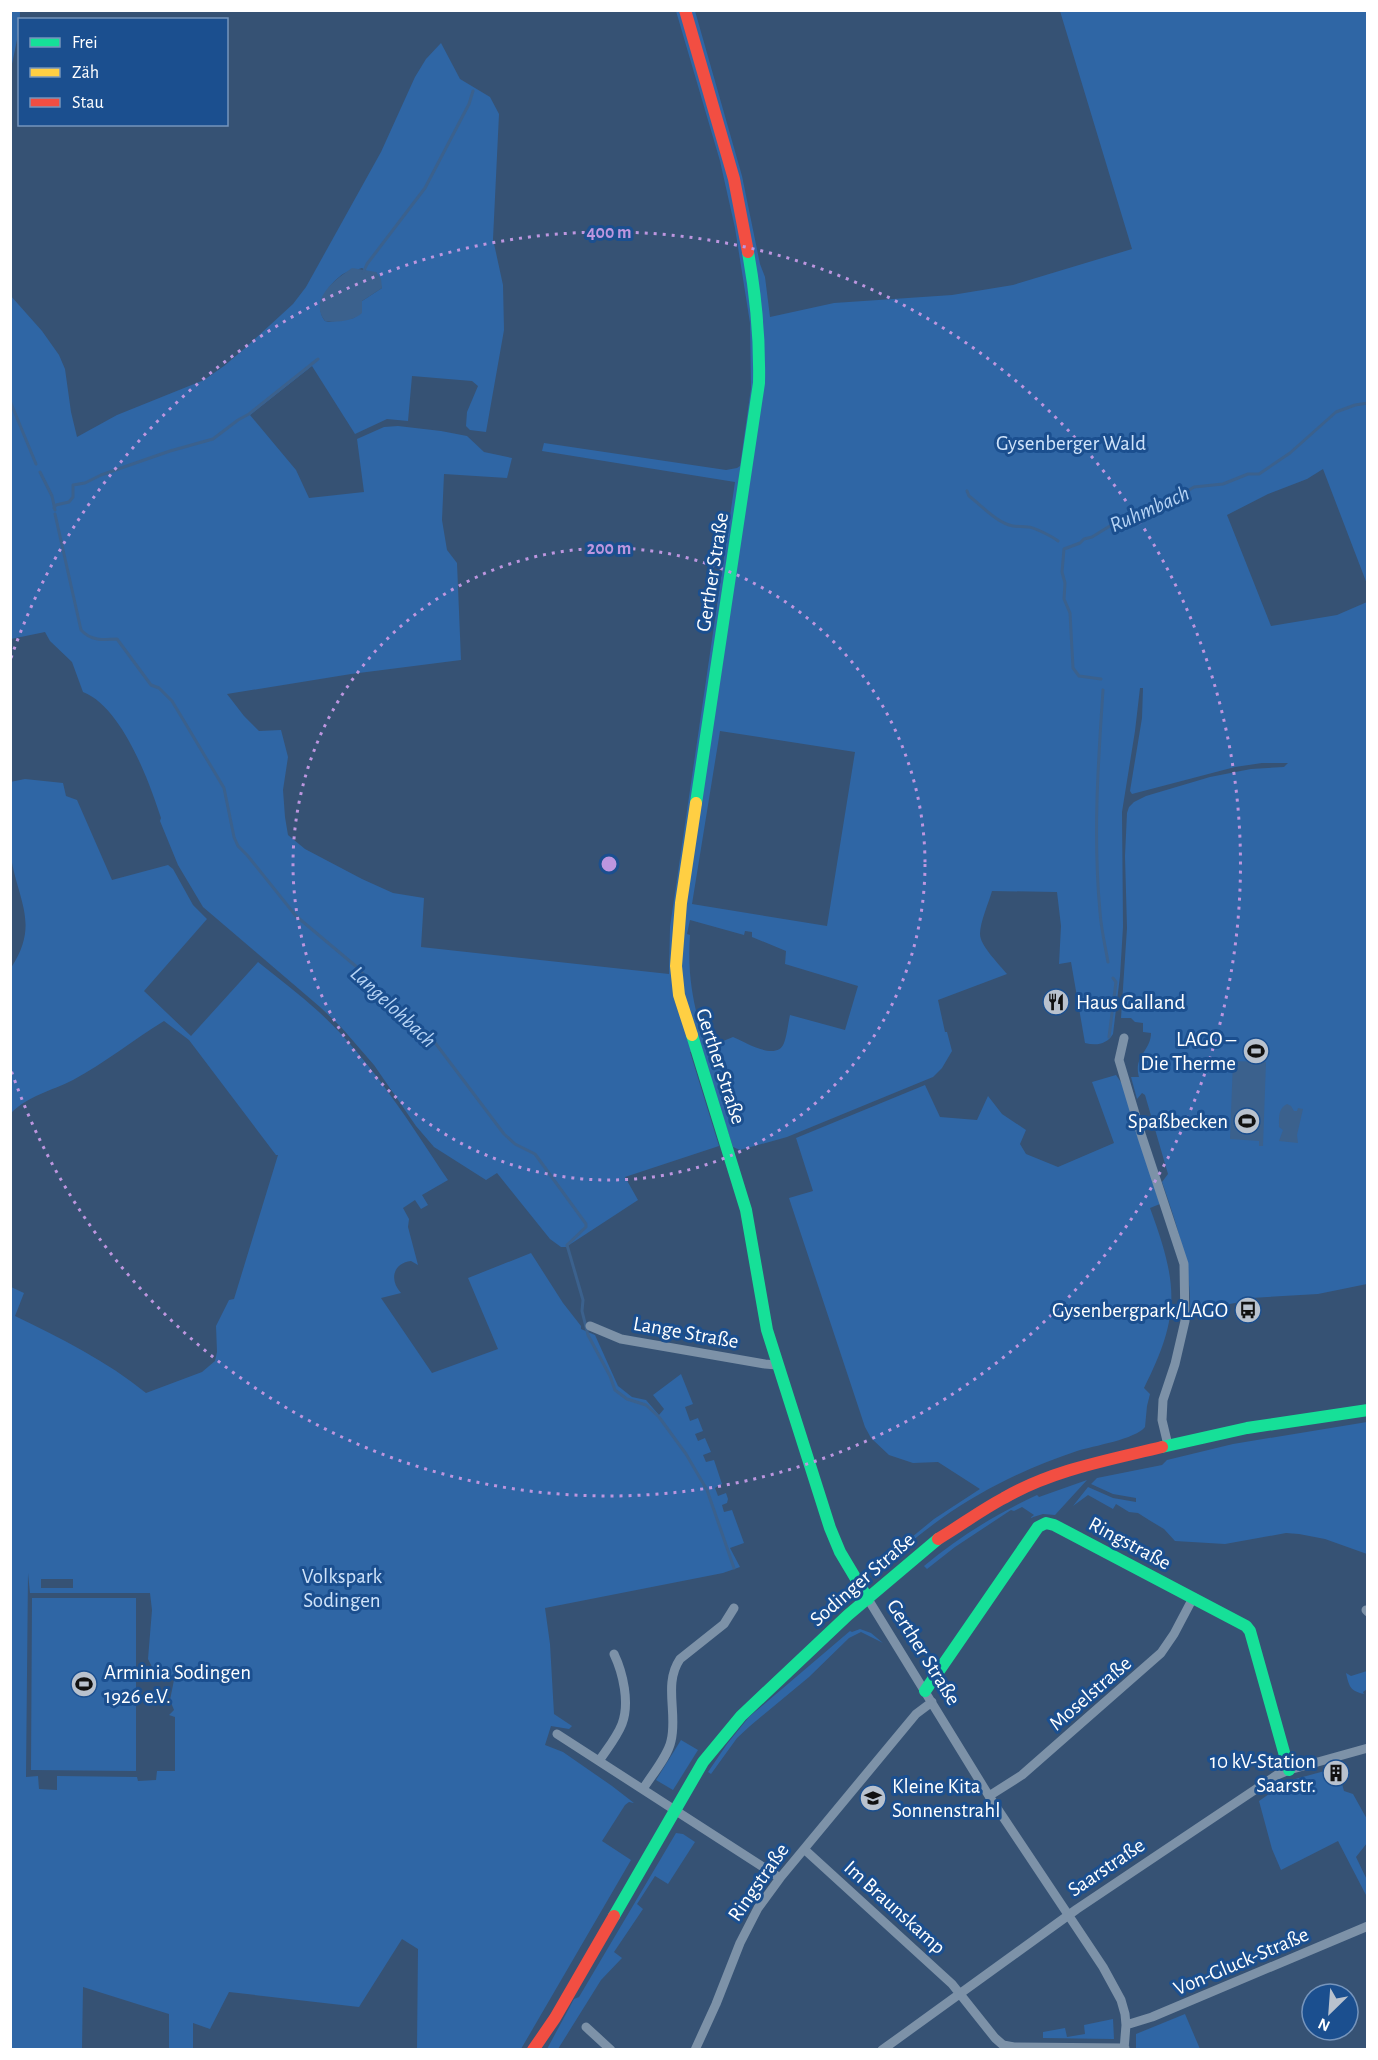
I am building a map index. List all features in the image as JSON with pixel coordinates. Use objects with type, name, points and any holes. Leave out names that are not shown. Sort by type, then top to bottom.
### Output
[{"type":"street","name":"Gerther Straße","points":[[685,10],[736,191],[756,294],[760,352],[759,383],[746,475],[681,903],[676,966],[679,995],[746,1210],[764,1319],[777,1365],[830,1528],[840,1552],[989,1796],[1069,1914],[1118,1993],[1126,2025],[1125,2049]]},
{"type":"street","points":[[1124,1038],[1119,1060],[1184,1264],[1185,1321],[1175,1364],[1163,1400],[1163,1425],[1168,1445]]},
{"type":"street","name":"Lange Straße","points":[[590,1326],[621,1339],[777,1365]]},
{"type":"street","name":"Sodinger Straße","points":[[533,2049],[555,2018],[703,1762],[741,1716],[842,1621],[937,1540],[1005,1497],[1085,1465],[1258,1426],[1368,1410]]},
{"type":"street","name":"Ringstraße","points":[[925,1691],[1038,1527],[1046,1523],[1054,1525],[1246,1626],[1250,1631],[1289,1770]]},
{"type":"street","name":"Moselstraße","points":[[989,1796],[1022,1775],[1161,1653],[1193,1598]]},
{"type":"street","points":[[643,1789],[671,1742],[672,1683],[676,1665],[680,1659],[724,1624],[734,1608]]},
{"type":"street","points":[[599,1761],[620,1729],[624,1714],[624,1682],[614,1654]]},
{"type":"street","name":"Ringstraße","points":[[694,2049],[716,2004],[740,1943],[758,1908],[780,1878],[916,1714],[932,1702]]},
{"type":"street","points":[[557,1734],[780,1878]]},
{"type":"street","name":"Saarstraße","points":[[882,2049],[1069,1914],[1278,1775],[1368,1748]]},
{"type":"street","name":"Im Braunskamp","points":[[804,1850],[952,1984],[995,2038],[1007,2046],[1125,2049]]},
{"type":"street","name":"Von-Gluck-Straße","points":[[1126,2025],[1182,2005],[1368,1926]]},
{"type":"street","name":"Sodinger Straße","points":[[543,2049],[555,2018]]},
{"type":"street","points":[[586,2027],[611,2049]]},
{"type":"green space","points":[[11,10],[20,11],[11,69]]},
{"type":"green space","name":"Gysenberger Wald","points":[[676,11],[695,11],[742,176],[760,264],[765,277],[770,317],[834,303],[952,295],[1013,285],[1132,249],[1060,11],[1367,11],[1367,584],[1323,469],[1307,479],[1268,494],[1227,515],[1271,626],[1337,615],[1367,602],[1367,1284],[1318,1294],[1251,1298],[1246,1301],[1197,1310],[1190,1315],[1186,1264],[1162,1182],[1168,1174],[1145,1095],[1142,1093],[1137,1099],[1131,1077],[1139,1077],[1138,1064],[1148,1045],[1151,1033],[1143,1032],[1143,1023],[1135,1022],[1131,1018],[1121,1018],[1127,928],[1125,856],[1127,813],[1134,802],[1146,796],[1210,777],[1251,769],[1284,767],[1288,763],[1262,763],[1235,767],[1132,794],[1130,791],[1142,718],[1143,688],[1140,688],[1122,812],[1123,927],[1120,976],[1113,1034],[1108,1040],[1094,1044],[1085,1043],[1071,962],[1059,964],[1061,926],[1057,892],[992,891],[980,934],[987,950],[1007,974],[938,1000],[952,1051],[942,1068],[933,1077],[787,1137],[740,1150],[733,1147],[701,1051],[690,1052],[719,1146],[625,1177],[638,1200],[566,1247],[561,1247],[550,1239],[497,1173],[486,1180],[434,1147],[416,1126],[374,1065],[341,1027],[203,907],[178,865],[160,821],[161,818],[149,785],[122,729],[97,700],[83,692],[72,662],[50,641],[45,632],[11,639],[10,295],[42,331],[59,355],[65,369],[77,437],[117,415],[204,380],[244,349],[293,304],[306,287],[381,152],[415,77],[426,59],[441,43],[460,79],[490,97],[499,114],[493,239],[503,285],[504,330],[486,432],[470,430],[466,426],[467,412],[478,386],[472,381],[412,376],[408,421],[387,419],[355,434],[312,366],[250,415],[296,470],[309,498],[364,492],[357,439],[384,427],[398,426],[467,436],[484,452],[512,458],[507,478],[444,474],[442,520],[447,550],[457,563],[461,660],[351,674],[227,694],[259,731],[281,730],[288,757],[283,790],[288,835],[305,849],[362,879],[393,893],[424,898],[421,947],[669,974],[670,927],[735,482],[542,451],[544,443],[726,470],[740,466],[751,388],[750,323],[735,228],[720,161]],"holes":[[[362,268],[368,272],[376,272],[382,288],[362,301],[354,318],[325,321],[320,308],[328,289],[343,274]],[[720,731],[855,752],[827,926],[692,904]],[[690,920],[744,935],[745,931],[752,932],[752,937],[786,951],[785,964],[858,986],[845,1030],[790,1015],[784,1043],[775,1051],[760,1049],[733,1037],[706,1048],[692,992],[690,935],[687,934]]]},
{"type":"green space","name":"Volkspark Sodingen","points":[[25,779],[63,783],[66,796],[77,800],[112,880],[168,865],[173,869],[193,905],[207,919],[144,991],[191,1036],[258,962],[311,1005],[338,1031],[356,1050],[404,1114],[448,1180],[422,1195],[428,1205],[421,1209],[415,1200],[403,1208],[409,1219],[408,1227],[418,1265],[411,1261],[400,1265],[394,1278],[401,1293],[381,1298],[432,1373],[498,1349],[468,1278],[531,1253],[581,1329],[595,1335],[618,1386],[632,1397],[646,1400],[659,1415],[664,1409],[653,1395],[681,1374],[693,1404],[685,1407],[690,1421],[698,1418],[703,1431],[695,1434],[698,1441],[705,1438],[711,1452],[703,1455],[706,1462],[714,1460],[722,1484],[715,1488],[718,1496],[726,1493],[727,1503],[722,1505],[724,1512],[732,1510],[744,1543],[730,1548],[740,1567],[723,1573],[545,1608],[550,1644],[554,1714],[572,1726],[569,1729],[551,1726],[545,1745],[563,1752],[634,1803],[629,1802],[625,1805],[602,1841],[631,1860],[521,2049],[417,2049],[418,1949],[402,1939],[359,2007],[229,1992],[210,2029],[193,2023],[193,2049],[169,2049],[169,2014],[83,1987],[82,2049],[11,2049],[11,1287],[24,1293],[15,1316],[99,1360],[146,1393],[202,1372],[215,1361],[216,1326],[229,1300],[234,1299],[278,1155],[189,1040],[164,1021],[85,1073],[32,1098],[11,1113],[11,968],[20,952],[26,925],[10,848],[10,782]],"holes":[[[28,1573],[30,1593],[150,1593],[152,1610],[148,1659],[152,1667],[174,1680],[170,1700],[174,1710],[169,1715],[175,1717],[175,1771],[157,1771],[156,1780],[138,1781],[137,1777],[57,1776],[57,1790],[39,1789],[38,1776],[26,1777]],[[41,1579],[73,1579],[73,1588],[41,1588]]]},
{"type":"green space","points":[[1116,1075],[1123,1085],[1160,1204],[1150,1208],[1166,1258],[1170,1279],[1170,1319],[1156,1362],[1144,1388],[1150,1394],[1145,1427],[1124,1439],[1077,1451],[1041,1464],[990,1488],[942,1518],[881,1567],[873,1569],[934,1519],[980,1489],[938,1462],[913,1463],[889,1455],[871,1438],[865,1427],[789,1198],[813,1191],[796,1138],[925,1085],[940,1117],[977,1120],[988,1096],[1002,1114],[1026,1130],[1020,1144],[1026,1154],[1058,1167],[1114,1143],[1092,1082]]},
{"type":"green space","points":[[1367,1422],[1367,1554],[1325,1539],[1286,1533],[1225,1544],[1175,1541],[1164,1529],[1138,1513],[1129,1512],[1116,1504],[1113,1509],[1088,1495],[1073,1506],[1088,1487],[1113,1498],[1136,1502],[1136,1498],[1113,1494],[1091,1484],[1097,1478],[1162,1465],[1167,1460],[1233,1444]]},
{"type":"green space","points":[[1087,1480],[1055,1515],[1043,1514],[1030,1518],[1034,1515],[1022,1507],[1011,1510],[955,1547],[927,1569],[924,1566],[964,1536],[1007,1510],[1037,1495],[1039,1497]]},
{"type":"green space","name":"Arminia Sodingen 1926 e.V.","points":[[32,1598],[136,1598],[136,1771],[31,1770]]},
{"type":"green space","points":[[860,1629],[871,1633],[883,1643],[861,1632],[849,1638],[809,1677],[737,1738],[711,1774],[708,1772],[749,1717],[850,1631]]},
{"type":"green space","points":[[1367,1671],[1367,1689],[1363,1692],[1364,1694],[1349,1685],[1346,1673],[1351,1676]]},
{"type":"green space","points":[[681,1740],[698,1750],[673,1790],[656,1780]]},
{"type":"green space","points":[[1332,1769],[1334,1778],[1340,1777],[1344,1791],[1353,1794],[1368,1821],[1367,1843],[1356,1857],[1367,1880],[1367,1897],[1338,1841],[1281,1870],[1272,1849],[1259,1801],[1288,1781]]},
{"type":"green space","points":[[676,1833],[683,1834],[695,1842],[668,1884],[655,1876],[637,1904],[643,1909],[614,1952],[622,1958],[601,1980],[558,2049],[547,2049],[574,1999],[579,1997]]},
{"type":"green space","points":[[1185,2014],[1200,2049],[1136,2049],[1136,2034]]},
{"type":"green space","points":[[1113,2019],[1114,2039],[1043,2038],[1043,2032],[1065,2028],[1067,2037],[1085,2034],[1084,2025]]},
{"type":"shaded area","points":[[352,268],[376,272],[381,279],[382,288],[362,301],[362,313],[358,316],[344,321],[325,321],[320,305],[322,297],[332,284]]},
{"type":"shaded area","points":[[1233,1061],[1266,1062],[1263,1146],[1259,1146],[1259,1141],[1230,1139]]},
{"type":"shaded area","points":[[1287,1104],[1294,1111],[1298,1108],[1303,1109],[1297,1135],[1298,1143],[1279,1141],[1283,1130],[1279,1127],[1280,1114],[1282,1108]]},
{"type":"waterway","points":[[363,273],[367,264],[425,188],[469,104],[473,91]]},
{"type":"waterway","points":[[54,508],[56,505],[69,502],[73,497],[73,485],[85,483],[101,475],[170,451],[213,439],[249,414],[318,359]]},
{"type":"waterway","name":"Langelohbach","points":[[10,401],[36,464]]},
{"type":"waterway","name":"Ruhmbach","points":[[1101,679],[1079,676],[1073,668],[1070,613],[1064,599],[1065,583],[1062,572],[1064,549],[1092,537],[1131,513],[1173,500],[1194,487],[1223,484],[1248,474],[1259,474],[1290,453],[1336,412],[1368,403]]},
{"type":"waterway","name":"Langelohbach","points":[[40,472],[52,496],[55,510]]},
{"type":"waterway","points":[[967,491],[969,496],[1001,521],[1013,526],[1035,529],[1058,541]]},
{"type":"waterway","name":"Langelohbach","points":[[55,514],[81,630],[93,638],[117,639],[151,685],[159,688],[172,701],[224,788],[238,846],[296,916],[358,968],[387,1001],[393,1001],[430,1036],[504,1134],[515,1144],[535,1154],[586,1224],[586,1227],[567,1245],[583,1300],[582,1311],[588,1335],[615,1390],[627,1399],[646,1405],[659,1417],[686,1454],[707,1490],[734,1568]]},
{"type":"waterway","name":"Ruhmbach","points":[[1103,690],[1098,773],[1097,856],[1101,918],[1108,962]]},
{"type":"waterway","name":"Ruhmbach","points":[[1109,1037],[1116,982],[1113,978]]},
{"type":"traffic: fast","points":[[696,803],[759,383],[757,317],[748,252]]},
{"type":"traffic: fast","points":[[692,1035],[746,1210],[767,1330],[830,1528],[840,1552],[868,1599]]},
{"type":"traffic: fast","points":[[1162,1447],[1247,1428],[1368,1410]]},
{"type":"traffic: fast","points":[[925,1691],[1038,1527],[1046,1523],[1054,1525],[1246,1626],[1250,1631],[1289,1770]]},
{"type":"traffic: fast","points":[[614,1916],[703,1762],[741,1716],[848,1615],[938,1539]]},
{"type":"traffic: slow","points":[[692,1035],[679,995],[676,966],[681,903],[696,803]]},
{"type":"traffic: jam","points":[[685,10],[734,179],[748,252]]},
{"type":"traffic: jam","points":[[938,1539],[995,1503],[1041,1480],[1081,1467],[1162,1447]]},
{"type":"traffic: jam","points":[[533,2050],[555,2018],[614,1916]]},
{"type":"place","name":"Haus Galland","points":[[1056,1002]]},
{"type":"place","name":"LAGO – Die Therme","points":[[1256,1051]]},
{"type":"place","name":"Spaßbecken","points":[[1247,1121]]},
{"type":"place","name":"Gysenbergpark/LAGO","points":[[1248,1310]]},
{"type":"place","name":"Arminia Sodingen 1926 e.V.","points":[[84,1684]]},
{"type":"place","name":"10 kV-Station Saarstr.","points":[[1336,1773]]},
{"type":"place","name":"Kleine Kita Sonnenstrahl","points":[[873,1798]]}]
